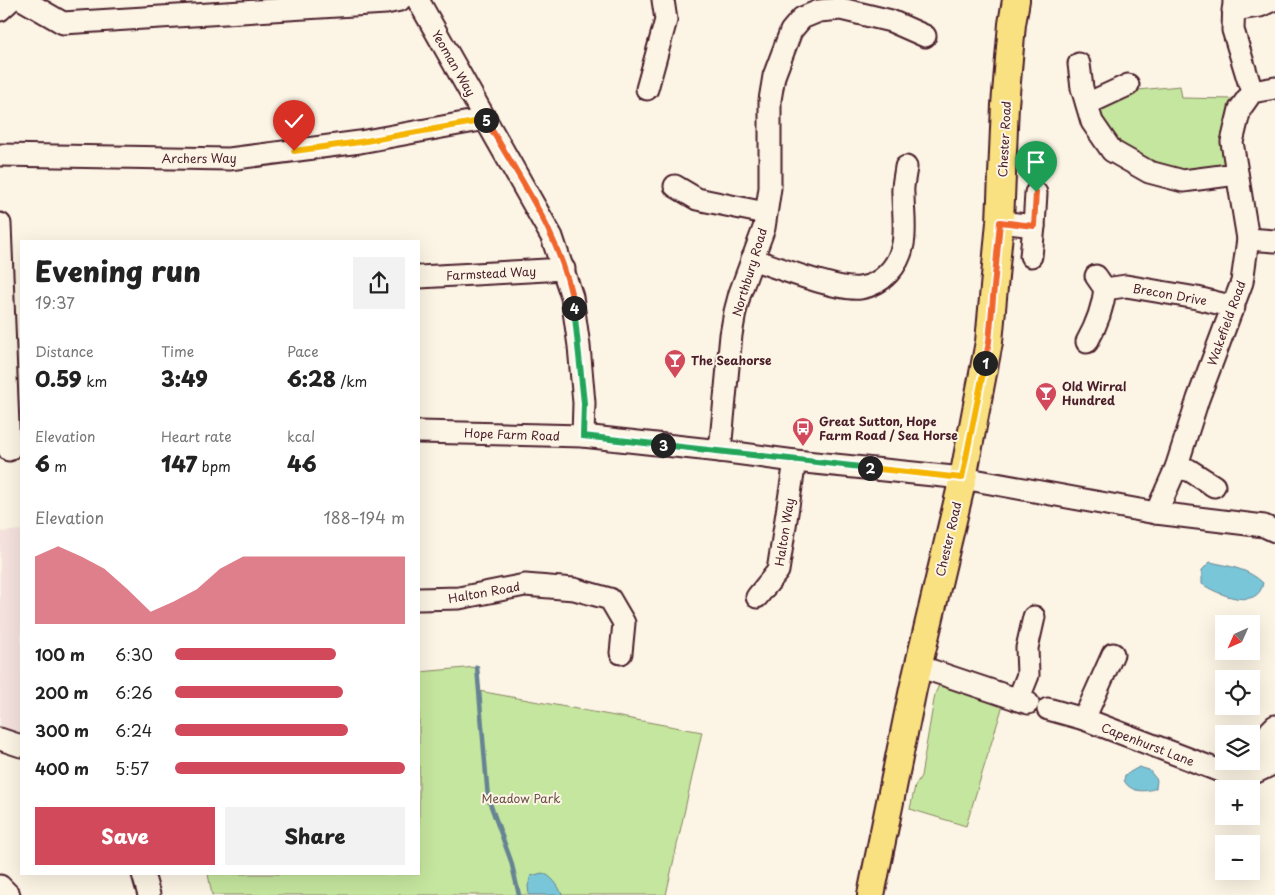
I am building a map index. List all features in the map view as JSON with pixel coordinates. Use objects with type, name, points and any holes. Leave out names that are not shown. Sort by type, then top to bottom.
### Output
[{"type":"main road","name":"Chester Road","points":[[871,895],[918,666],[962,478],[989,342],[1000,222],[1005,104],[1016,0]]},
{"type":"street","points":[[0,10],[11,0]]},
{"type":"street","points":[[23,0],[63,23],[211,6],[386,3],[400,0]]},
{"type":"street","name":"Yeoman Way","points":[[418,0],[552,236],[572,297],[580,346],[584,403],[583,436]]},
{"type":"street","points":[[647,89],[666,20],[663,0]]},
{"type":"street","points":[[1273,0],[1260,6],[1234,5],[1232,30],[1252,92],[1275,88]]},
{"type":"street","name":"Northbury Road","points":[[720,451],[731,335],[740,293],[752,259],[761,241],[770,188],[770,100],[774,76],[791,31],[802,18],[806,8],[820,11],[841,9],[893,31],[925,36]]},
{"type":"street","points":[[1079,64],[1082,88],[1092,122],[1112,151],[1149,172],[1183,181],[1237,174]]},
{"type":"street","points":[[1087,104],[1128,85]]},
{"type":"street","name":"Wakefield Road","points":[[1156,514],[1176,468],[1198,399],[1242,282],[1248,239],[1232,142],[1240,109],[1252,92]]},
{"type":"street","name":"Archers Way","points":[[0,155],[229,159],[360,142],[486,119]]},
{"type":"street","points":[[752,259],[841,286],[859,288],[877,283],[889,273],[898,260],[903,245],[902,193],[905,167]]},
{"type":"street","points":[[675,186],[691,205],[765,212]]},
{"type":"street","points":[[1031,256],[1036,192]]},
{"type":"street","points":[[1000,222],[1034,226]]},
{"type":"street","points":[[0,224],[12,302],[10,450]]},
{"type":"street","points":[[1248,239],[1275,241]]},
{"type":"street","name":"Farmstead Way","points":[[420,277],[564,269]]},
{"type":"street","name":"Brecon Drive","points":[[1087,342],[1104,302],[1100,283],[1197,298],[1234,307]]},
{"type":"street","name":"Hope Farm Road","points":[[420,432],[583,436],[962,478],[1156,514],[1234,521],[1264,526],[1275,531]]},
{"type":"street","name":"Halton Way","points":[[757,596],[778,571],[795,461]]},
{"type":"street","points":[[1176,468],[1189,470],[1214,486]]},
{"type":"street","name":"Halton Road","points":[[420,599],[460,598],[525,584],[574,589],[610,599],[624,623],[622,653]]},
{"type":"street","points":[[1031,704],[1027,648],[1034,617]]},
{"type":"street","points":[[1084,719],[1113,654]]},
{"type":"street","name":"Capenhurst Lane","points":[[918,666],[1031,704],[1084,719],[1241,779],[1275,763]]},
{"type":"street","points":[[1275,726],[1266,738],[1266,746],[1270,758],[1275,763]]},
{"type":"street","points":[[0,739],[20,746]]},
{"type":"street","points":[[143,875],[149,895]]},
{"type":"street","points":[[0,886],[9,895]]},
{"type":"shaded area","points":[[20,530],[20,734],[0,729],[0,532]]},
{"type":"green space","points":[[1180,86],[1182,98],[1235,99],[1225,125],[1223,140],[1228,167],[1184,173],[1130,155],[1098,119],[1101,109],[1125,97],[1132,97],[1138,90]]},
{"type":"green space","name":"Meadow Park","points":[[477,667],[479,691],[702,732],[666,895],[212,895],[208,875],[420,875],[420,672]]},
{"type":"green space","points":[[939,685],[1003,705],[966,826],[910,809],[915,786],[921,776],[935,694]]},
{"type":"water","points":[[1210,562],[1251,574],[1263,583],[1260,592],[1253,597],[1245,599],[1236,598],[1217,592],[1202,584],[1202,570]]},
{"type":"water","points":[[1139,767],[1149,770],[1157,780],[1156,788],[1147,791],[1138,790],[1126,784],[1124,780],[1125,775]]},
{"type":"water","points":[[542,873],[554,881],[562,895],[529,895],[528,886],[531,876]]},
{"type":"waterway","points":[[477,667],[488,798],[511,861],[519,895]]},
{"type":"place","name":"The Seahorse","points":[[675,379]]},
{"type":"place","name":"Old Wirral Hundred","points":[[1046,412]]},
{"type":"place","name":"Great Sutton, Hope Farm Road / Sea Horse","points":[[803,447]]},
{"type":"route","points":[[294,151],[360,142],[486,119],[552,236],[564,269],[572,297],[580,346],[584,403],[583,436],[962,478],[989,342],[1000,222],[1034,226],[1036,192]]}]
